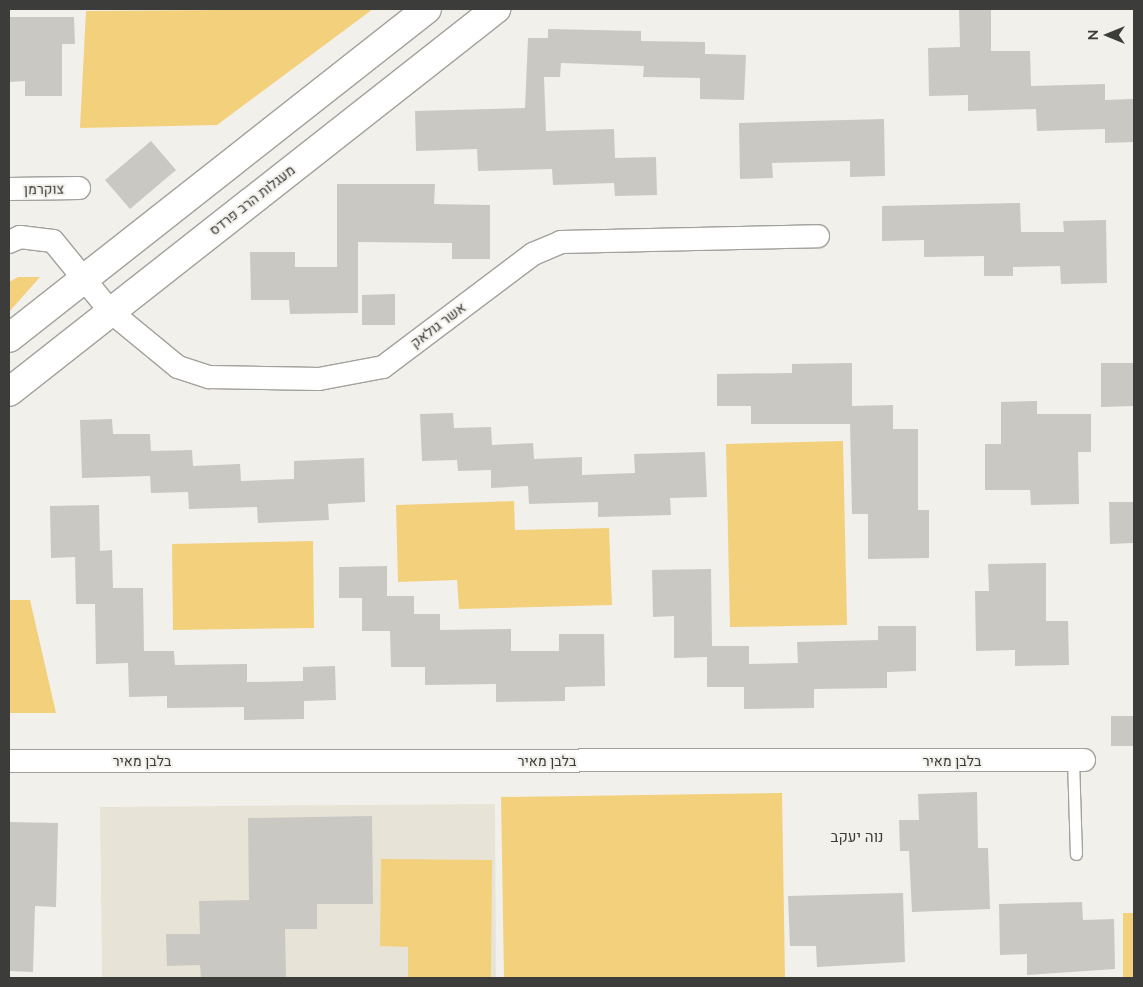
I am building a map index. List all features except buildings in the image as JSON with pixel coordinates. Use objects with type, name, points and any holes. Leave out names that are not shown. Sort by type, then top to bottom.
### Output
[{"type":"street","points":[[9,338],[427,9]]},
{"type":"street","name":"מעגלות הרב פרדס","points":[[9,392],[496,9]]},
{"type":"street","name":"צוקרמן","points":[[9,189],[79,188]]},
{"type":"street","name":"אשר גולאק","points":[[84,279],[111,312],[178,367],[209,377],[319,379],[383,367],[533,254],[562,242],[818,236]]},
{"type":"street","points":[[9,242],[20,237],[53,241],[84,279]]},
{"type":"street","name":"בלבן מאיר","points":[[9,761],[1079,760]]},
{"type":"lane","points":[[1076,854],[1079,760]]},
{"type":"shaded area","points":[[373,9],[217,125],[80,128],[86,11]]},
{"type":"shaded area","points":[[18,277],[40,277],[9,312],[9,282]]},
{"type":"shaded area","points":[[843,441],[847,625],[730,627],[726,444]]},
{"type":"shaded area","points":[[514,501],[515,530],[609,528],[612,605],[459,609],[457,580],[398,582],[396,505]]},
{"type":"shaded area","points":[[313,541],[314,628],[173,630],[172,544]]},
{"type":"shaded area","points":[[9,600],[30,600],[56,713],[9,713]]},
{"type":"shaded area","points":[[782,793],[785,978],[504,978],[501,797]]},
{"type":"shaded area","points":[[495,804],[496,978],[102,978],[100,807]]},
{"type":"shaded area","points":[[381,859],[492,860],[491,978],[408,978],[408,947],[380,946]]},
{"type":"shaded area","points":[[1123,913],[1134,913],[1134,978],[1123,978]]},
{"type":"district","name":"נוה יעקב","points":[[857,837]]}]
